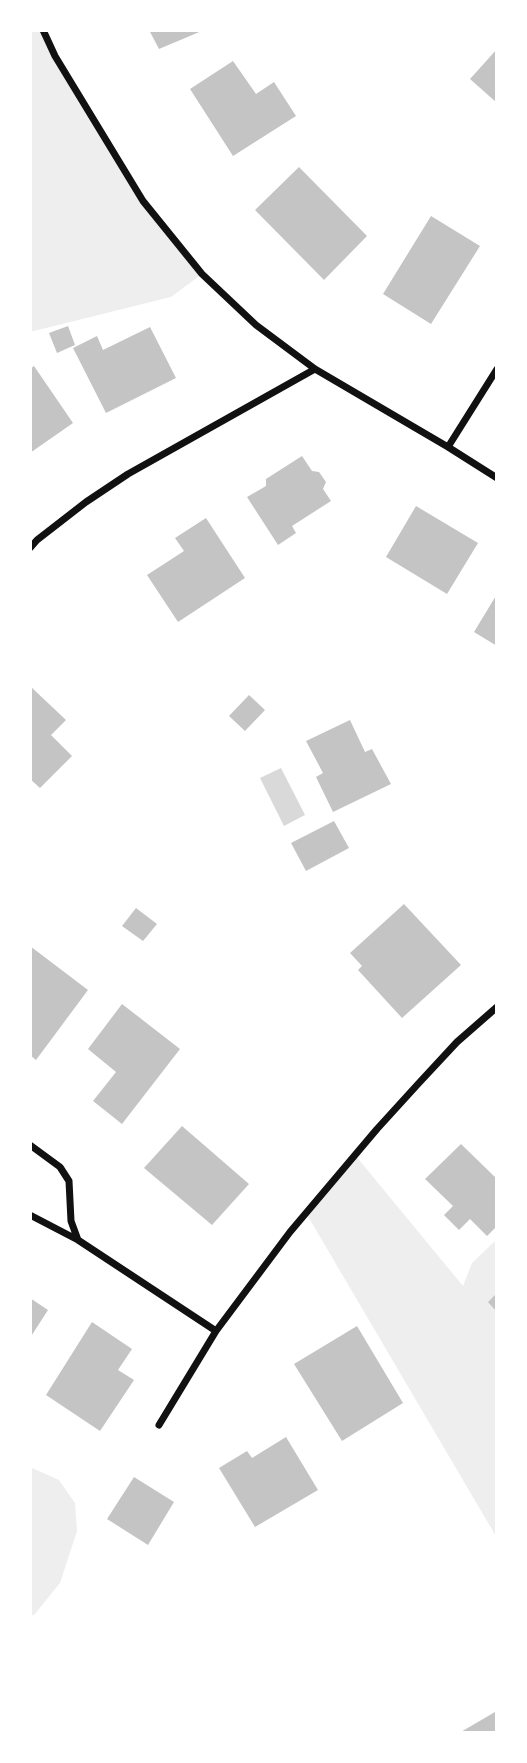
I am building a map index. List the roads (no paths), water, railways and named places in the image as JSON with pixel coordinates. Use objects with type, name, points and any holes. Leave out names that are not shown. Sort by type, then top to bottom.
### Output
[{"type":"street","points":[[43,30],[55,56],[143,201],[202,274],[256,324],[315,369],[497,478]]},
{"type":"street","points":[[30,548],[86,502],[128,474],[315,369]]},
{"type":"street","points":[[449,447],[497,369]]},
{"type":"street","points":[[159,1425],[216,1331],[290,1232],[377,1129],[457,1042],[497,1007]]},
{"type":"street","points":[[30,1145],[60,1167],[69,1181],[71,1221],[78,1240]]},
{"type":"street","points":[[30,1214],[78,1240],[216,1331]]}]
